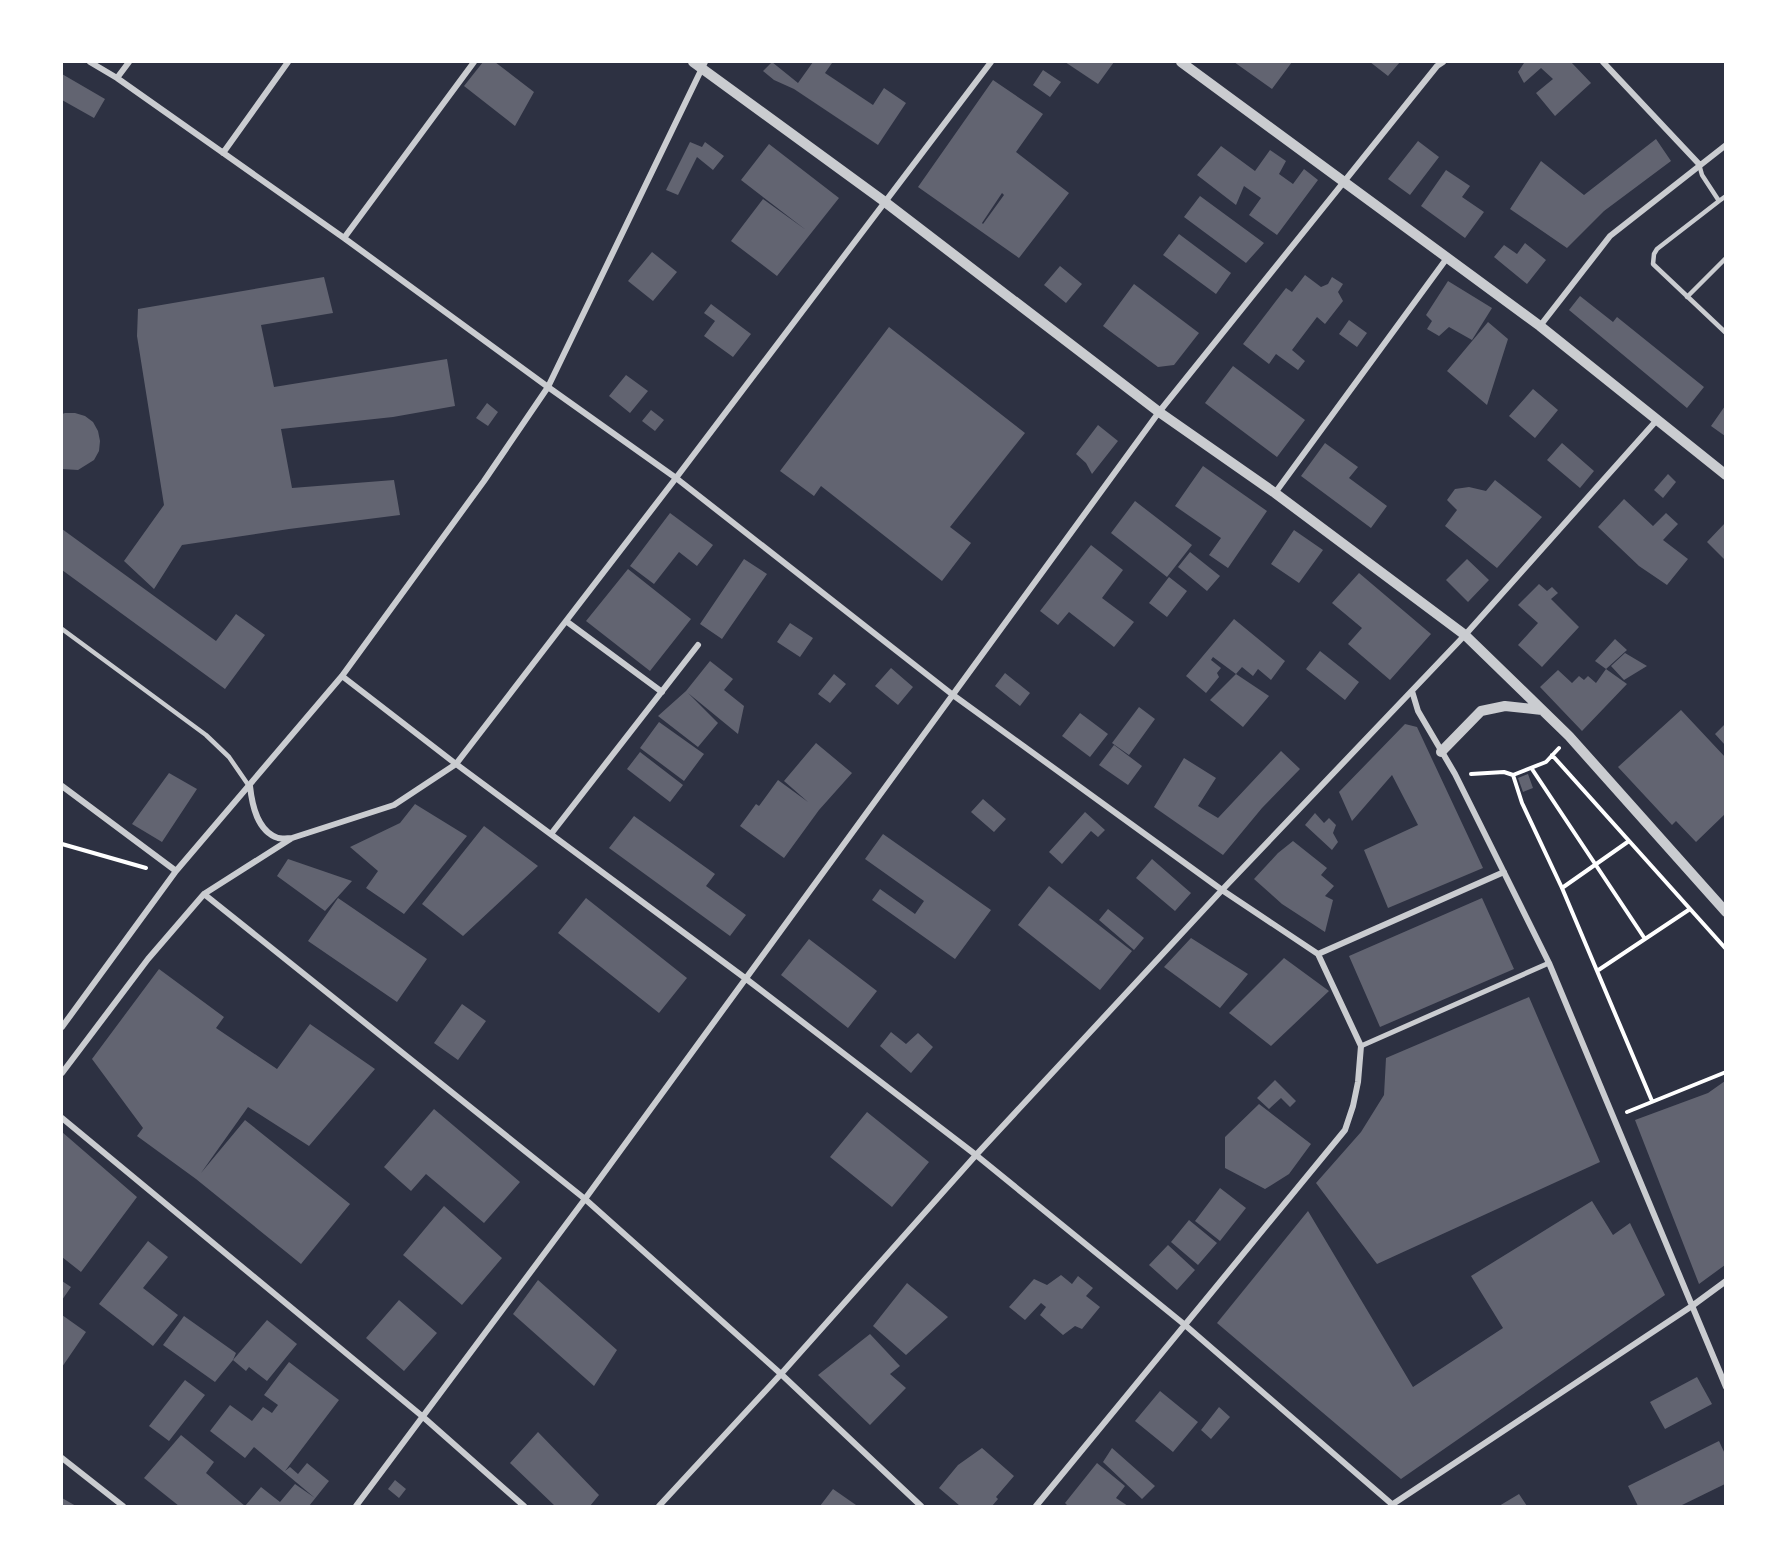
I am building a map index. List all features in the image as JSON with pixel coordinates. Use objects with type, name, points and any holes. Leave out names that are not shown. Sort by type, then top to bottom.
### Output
[{"type":"street","points":[[90,62],[117,78],[345,238],[676,478],[953,695],[1222,890],[1318,954],[1361,1046],[1358,1082],[1345,1131],[1036,1506]]},
{"type":"street","points":[[117,78],[129,62]]},
{"type":"street","points":[[223,153],[288,62]]},
{"type":"street","points":[[345,238],[474,62]]},
{"type":"street","points":[[693,62],[704,65],[1159,412],[1275,493],[1465,635],[1569,736],[1725,912]]},
{"type":"street","points":[[62,1073],[148,959],[204,894],[292,838],[394,805],[456,764],[992,62]]},
{"type":"street","points":[[1181,62],[1540,326],[1725,475]]},
{"type":"street","points":[[356,1506],[585,1199],[1159,412],[1437,66],[1443,62]]},
{"type":"street","points":[[1603,62],[1699,164]]},
{"type":"street","points":[[62,1027],[176,871],[342,676],[548,387],[704,65]]},
{"type":"street","points":[[1540,326],[1611,236],[1725,145]]},
{"type":"street","points":[[1275,493],[1447,258]]},
{"type":"street","points":[[659,1506],[782,1374],[976,1155],[1222,890],[1465,635],[1656,421]]},
{"type":"street","points":[[566,621],[662,692]]},
{"type":"street","points":[[551,834],[699,645]]},
{"type":"street","points":[[342,676],[456,764],[746,978],[976,1155],[1185,1325],[1393,1505],[1692,1306],[1725,1281]]},
{"type":"street","points":[[1412,691],[1418,711],[1455,774],[1549,963],[1725,1386]]},
{"type":"street","points":[[1441,752],[1481,711],[1505,706],[1542,710]]},
{"type":"street","points":[[62,786],[176,871]]},
{"type":"street","points":[[250,786],[251,800],[261,826],[278,837],[292,838]]},
{"type":"street","points":[[1318,954],[1504,872]]},
{"type":"street","points":[[204,894],[585,1199],[782,1374],[921,1506]]},
{"type":"street","points":[[1361,1046],[1549,963]]},
{"type":"street","points":[[62,1118],[422,1416],[524,1506]]},
{"type":"street","points":[[62,1458],[123,1506]]},
{"type":"lane","points":[[1699,164],[1702,175],[1719,201]]},
{"type":"lane","points":[[1725,196],[1658,249],[1654,254],[1653,264],[1725,333]]},
{"type":"lane","points":[[1687,297],[1725,258]]},
{"type":"lane","points":[[62,629],[206,735],[229,757],[250,786]]},
{"type":"path","points":[[1455,774],[1504,772],[1513,775],[1532,769],[1546,762],[1569,736]]},
{"type":"path","points":[[1552,755],[1725,950]]},
{"type":"path","points":[[1532,769],[1645,939]]},
{"type":"path","points":[[1513,775],[1522,803],[1562,888],[1652,1101]]},
{"type":"path","points":[[1562,888],[1629,841]]},
{"type":"path","points":[[62,844],[154,870],[176,871]]},
{"type":"path","points":[[1597,971],[1690,909]]},
{"type":"path","points":[[1615,1117],[1725,1072]]},
{"type":"building","points":[[483,62],[495,62],[534,92],[515,126],[464,86]]},
{"type":"building","points":[[772,62],[798,83],[813,62],[830,62],[832,63],[825,73],[873,105],[884,88],[906,103],[878,145],[794,89],[774,80],[763,71]]},
{"type":"building","points":[[1065,62],[1114,62],[1098,84]]},
{"type":"building","points":[[1234,62],[1292,62],[1272,89]]},
{"type":"building","points":[[1370,62],[1400,62],[1388,76]]},
{"type":"building","points":[[1523,62],[1571,62],[1591,83],[1555,116],[1536,93],[1553,79],[1541,68],[1524,83],[1518,72]]},
{"type":"building","points":[[1043,70],[1061,82],[1050,97],[1033,85]]},
{"type":"building","points":[[62,74],[105,99],[94,118],[62,100]]},
{"type":"building","points":[[993,80],[1043,114],[1016,152],[1069,193],[1019,258],[918,187]],"holes":[[[1002,193],[1004,195],[983,224]]]},
{"type":"building","points":[[1656,139],[1671,161],[1604,211],[1567,248],[1510,209],[1541,161],[1584,195]]},
{"type":"building","points":[[1418,141],[1439,157],[1410,195],[1388,179]]},
{"type":"building","points":[[690,142],[702,147],[705,142],[724,156],[713,170],[697,157],[678,195],[666,190]]},
{"type":"building","points":[[769,144],[839,198],[777,276],[731,241],[763,199],[806,230],[741,180]]},
{"type":"building","points":[[1221,146],[1255,171],[1270,150],[1286,161],[1279,174],[1293,184],[1304,169],[1318,180],[1277,235],[1249,215],[1261,198],[1244,186],[1236,205],[1197,175]]},
{"type":"building","points":[[1446,170],[1470,186],[1462,197],[1484,212],[1465,238],[1421,206]]},
{"type":"building","points":[[1200,196],[1264,243],[1246,263],[1184,217]]},
{"type":"building","points":[[1179,234],[1231,273],[1216,294],[1163,255]]},
{"type":"building","points":[[1525,243],[1546,260],[1527,284],[1494,257],[1504,245],[1517,254]]},
{"type":"building","points":[[652,252],[677,272],[653,301],[628,281]]},
{"type":"building","points":[[1060,266],[1082,284],[1066,303],[1044,285]]},
{"type":"building","points":[[1305,275],[1321,287],[1328,284],[1332,277],[1343,284],[1338,292],[1343,301],[1325,324],[1317,317],[1292,350],[1305,361],[1298,370],[1276,354],[1269,364],[1243,344],[1286,288],[1292,292]]},
{"type":"building","points":[[324,277],[333,313],[261,325],[274,387],[447,359],[455,406],[393,417],[281,429],[292,488],[394,480],[400,515],[182,545],[154,589],[124,561],[164,505],[137,336],[138,309]]},
{"type":"building","points":[[1448,281],[1492,308],[1472,340],[1449,327],[1439,336],[1427,329],[1432,321],[1426,315]]},
{"type":"building","points":[[1134,284],[1199,333],[1174,365],[1158,367],[1103,326]]},
{"type":"building","points":[[1580,296],[1613,322],[1617,317],[1704,387],[1687,408],[1569,310]]},
{"type":"building","points":[[711,304],[751,334],[733,357],[704,336],[715,321],[704,313]]},
{"type":"building","points":[[1349,320],[1367,333],[1357,347],[1339,334]]},
{"type":"building","points":[[1488,322],[1508,339],[1487,405],[1447,371]]},
{"type":"building","points":[[889,327],[1025,433],[950,527],[971,543],[942,581],[821,486],[814,496],[780,471]]},
{"type":"building","points":[[1233,366],[1305,420],[1277,457],[1205,403]]},
{"type":"building","points":[[626,375],[648,391],[630,413],[609,396]]},
{"type":"building","points":[[1533,389],[1558,410],[1535,438],[1509,416]]},
{"type":"building","points":[[487,403],[498,412],[488,426],[476,418]]},
{"type":"building","points":[[1725,406],[1725,436],[1711,426]]},
{"type":"building","points":[[651,410],[664,420],[655,431],[642,421]]},
{"type":"building","points":[[62,414],[85,416],[93,422],[98,431],[99,451],[94,460],[78,470],[62,469]]},
{"type":"building","points":[[1098,425],[1118,441],[1092,474],[1086,463],[1076,454]]},
{"type":"building","points":[[1325,443],[1358,467],[1349,478],[1387,506],[1371,528],[1301,476]]},
{"type":"building","points":[[1562,443],[1594,471],[1580,488],[1547,460]]},
{"type":"building","points":[[1203,466],[1267,511],[1228,568],[1209,555],[1221,538],[1175,506]]},
{"type":"building","points":[[1668,474],[1676,482],[1663,498],[1654,490]]},
{"type":"building","points":[[1495,480],[1542,517],[1497,568],[1445,526],[1457,510],[1447,500],[1455,489],[1469,487],[1486,491]]},
{"type":"building","points":[[1624,499],[1653,526],[1666,513],[1678,524],[1663,540],[1688,559],[1667,585],[1639,566],[1598,527]]},
{"type":"building","points":[[1135,501],[1192,545],[1167,577],[1111,533]]},
{"type":"building","points":[[670,513],[713,545],[697,566],[679,552],[654,584],[630,566]]},
{"type":"building","points":[[1725,523],[1725,560],[1707,542]]},
{"type":"building","points":[[62,529],[216,641],[236,614],[265,635],[225,689],[62,570]]},
{"type":"building","points":[[1294,530],[1323,550],[1299,583],[1271,564]]},
{"type":"building","points":[[1091,545],[1123,570],[1102,598],[1134,622],[1114,647],[1069,612],[1058,625],[1040,611]]},
{"type":"building","points":[[1190,552],[1220,576],[1207,591],[1178,567]]},
{"type":"building","points":[[744,559],[767,574],[722,639],[700,624]]},
{"type":"building","points":[[1467,559],[1489,580],[1468,602],[1446,580]]},
{"type":"building","points":[[628,569],[691,619],[650,671],[586,621]]},
{"type":"building","points":[[1359,573],[1431,634],[1390,680],[1348,644],[1362,628],[1332,603]]},
{"type":"building","points":[[1169,577],[1187,591],[1167,617],[1149,603]]},
{"type":"building","points":[[1539,584],[1547,591],[1552,587],[1558,593],[1551,599],[1579,627],[1542,667],[1518,645],[1538,623],[1518,605]]},
{"type":"building","points":[[1234,619],[1285,661],[1271,680],[1258,669],[1253,676],[1242,667],[1236,674],[1213,657],[1211,660],[1221,668],[1217,673],[1219,677],[1206,693],[1186,676]]},
{"type":"building","points":[[790,623],[813,638],[800,657],[777,642]]},
{"type":"building","points":[[1615,639],[1627,650],[1606,669],[1595,661]]},
{"type":"building","points":[[1320,651],[1359,682],[1345,700],[1306,669]]},
{"type":"building","points":[[1625,653],[1647,666],[1624,680],[1611,666]]},
{"type":"building","points":[[710,661],[733,679],[724,690],[744,706],[738,734],[688,693],[718,723],[698,747],[658,716],[686,691]]},
{"type":"building","points":[[891,668],[913,687],[898,705],[875,686]]},
{"type":"building","points":[[1606,669],[1627,684],[1582,731],[1540,687],[1558,670],[1572,683],[1579,676],[1584,680],[1588,676],[1596,683]]},
{"type":"building","points":[[1005,673],[1030,693],[1020,706],[995,686]]},
{"type":"building","points":[[834,674],[846,684],[830,703],[818,694]]},
{"type":"building","points":[[1236,674],[1269,696],[1243,727],[1210,700]]},
{"type":"building","points":[[1139,707],[1155,719],[1129,755],[1112,743]]},
{"type":"building","points":[[1681,710],[1725,757],[1725,814],[1696,842],[1676,821],[1672,825],[1618,767]]},
{"type":"building","points":[[1080,713],[1108,734],[1090,757],[1062,736]]},
{"type":"building","points":[[659,722],[704,754],[684,781],[640,748]]},
{"type":"building","points":[[1405,724],[1417,727],[1483,868],[1388,908],[1364,850],[1418,825],[1392,775],[1352,821],[1339,792]]},
{"type":"building","points":[[1725,724],[1725,745],[1715,734]]},
{"type":"building","points":[[816,743],[852,773],[819,810],[784,858],[740,826],[756,804],[759,806],[778,780],[808,802],[784,781]]},
{"type":"building","points":[[1114,745],[1142,766],[1128,785],[1099,765]]},
{"type":"building","points":[[1281,751],[1300,769],[1262,808],[1223,855],[1154,807],[1184,758],[1216,778],[1198,806],[1218,818]]},
{"type":"building","points":[[640,752],[683,785],[670,802],[627,769]]},
{"type":"building","points":[[169,773],[197,789],[162,842],[132,824]]},
{"type":"building","points":[[1528,774],[1533,788],[1523,792],[1518,778]]},
{"type":"building","points":[[983,799],[1006,819],[994,832],[971,812]]},
{"type":"building","points":[[415,804],[467,836],[404,914],[366,888],[378,871],[350,847],[400,823]]},
{"type":"building","points":[[1085,812],[1105,830],[1098,837],[1091,831],[1062,864],[1049,852]]},
{"type":"building","points":[[1315,813],[1324,823],[1329,818],[1336,825],[1333,833],[1338,842],[1332,850],[1305,825]]},
{"type":"building","points":[[634,816],[715,874],[706,886],[746,915],[730,936],[609,848]]},
{"type":"building","points":[[484,826],[538,866],[463,936],[422,904]]},
{"type":"building","points":[[883,834],[991,910],[955,959],[872,900],[880,889],[915,914],[924,901],[865,859]]},
{"type":"building","points":[[1293,841],[1327,868],[1321,875],[1334,886],[1325,896],[1333,900],[1325,932],[1282,904],[1254,879],[1278,853]]},
{"type":"building","points":[[288,859],[352,881],[325,911],[277,876]]},
{"type":"building","points":[[1152,859],[1191,893],[1175,911],[1136,878]]},
{"type":"building","points":[[1049,886],[1132,951],[1100,990],[1018,925]]},
{"type":"building","points":[[338,898],[427,959],[397,1002],[308,941]]},
{"type":"building","points":[[586,898],[687,978],[659,1013],[558,933]]},
{"type":"building","points":[[1482,898],[1514,969],[1380,1027],[1349,956]]},
{"type":"building","points":[[1108,909],[1144,938],[1134,950],[1099,920]]},
{"type":"building","points":[[1191,938],[1248,974],[1220,1008],[1164,967]]},
{"type":"building","points":[[809,939],[877,991],[848,1028],[781,975]]},
{"type":"building","points":[[1284,958],[1329,991],[1271,1046],[1229,1013]]},
{"type":"building","points":[[159,969],[224,1017],[216,1028],[277,1069],[310,1024],[375,1069],[309,1146],[248,1107],[201,1173],[245,1120],[350,1204],[301,1264],[196,1179],[137,1136],[143,1128],[92,1059]]},
{"type":"building","points":[[1529,997],[1600,1162],[1377,1264],[1316,1183],[1361,1132],[1384,1095],[1386,1058]]},
{"type":"building","points":[[462,1004],[486,1021],[458,1060],[434,1043]]},
{"type":"building","points":[[891,1032],[906,1044],[918,1033],[933,1047],[911,1073],[880,1046]]},
{"type":"building","points":[[1275,1080],[1296,1101],[1290,1107],[1281,1098],[1269,1109],[1257,1098]]},
{"type":"building","points":[[1725,1081],[1725,1265],[1699,1284],[1635,1120],[1708,1093]]},
{"type":"building","points":[[1259,1104],[1311,1144],[1289,1174],[1265,1189],[1225,1168],[1225,1137]]},
{"type":"building","points":[[434,1109],[520,1182],[484,1223],[426,1174],[411,1191],[384,1167]]},
{"type":"building","points":[[867,1112],[929,1162],[892,1207],[830,1157]]},
{"type":"building","points":[[62,1132],[137,1197],[81,1272],[62,1257]]},
{"type":"building","points":[[1220,1188],[1246,1208],[1220,1241],[1195,1221]]},
{"type":"building","points":[[1592,1201],[1613,1235],[1630,1223],[1665,1295],[1401,1479],[1217,1323],[1308,1211],[1413,1387],[1503,1328],[1471,1276]]},
{"type":"building","points":[[444,1206],[502,1258],[462,1305],[403,1255]]},
{"type":"building","points":[[1189,1220],[1217,1243],[1198,1265],[1171,1242]]},
{"type":"building","points":[[148,1241],[168,1257],[143,1288],[178,1315],[153,1346],[99,1304]]},
{"type":"building","points":[[1168,1245],[1195,1270],[1177,1290],[1149,1265]]},
{"type":"building","points":[[1061,1275],[1072,1284],[1078,1276],[1093,1288],[1086,1296],[1100,1307],[1082,1329],[1075,1326],[1063,1335],[1040,1315],[1046,1307],[1041,1303],[1025,1320],[1009,1307],[1034,1279],[1047,1285]]},
{"type":"building","points":[[538,1280],[617,1350],[594,1386],[513,1314]]},
{"type":"building","points":[[62,1281],[71,1287],[62,1300]]},
{"type":"building","points":[[907,1283],[948,1317],[906,1355],[873,1326]]},
{"type":"building","points":[[399,1300],[437,1333],[404,1371],[366,1338]]},
{"type":"building","points":[[62,1315],[86,1332],[62,1367]]},
{"type":"building","points":[[184,1316],[236,1353],[215,1382],[163,1345]]},
{"type":"building","points":[[267,1320],[297,1344],[267,1381],[249,1367],[246,1371],[233,1360]]},
{"type":"building","points":[[870,1334],[900,1366],[890,1374],[906,1388],[870,1425],[818,1375]]},
{"type":"building","points":[[289,1362],[339,1400],[285,1471],[290,1467],[298,1474],[307,1463],[329,1481],[309,1506],[245,1506],[261,1487],[280,1502],[295,1484],[315,1498],[254,1447],[245,1458],[210,1431],[230,1405],[252,1421],[263,1407],[272,1413],[278,1405],[264,1395]]},
{"type":"building","points":[[1697,1377],[1712,1404],[1665,1429],[1650,1402]]},
{"type":"building","points":[[185,1380],[205,1395],[169,1441],[149,1426]]},
{"type":"building","points":[[1160,1391],[1198,1422],[1173,1452],[1135,1421]]},
{"type":"building","points":[[1219,1407],[1230,1417],[1211,1439],[1201,1430]]},
{"type":"building","points":[[538,1432],[599,1495],[590,1506],[555,1506],[510,1463]]},
{"type":"building","points":[[181,1435],[214,1462],[206,1473],[245,1506],[179,1506],[144,1478]]},
{"type":"building","points":[[1719,1441],[1725,1454],[1725,1484],[1680,1506],[1638,1506],[1628,1486]]},
{"type":"building","points":[[982,1448],[1014,1476],[996,1497],[998,1499],[992,1506],[960,1506],[939,1488],[958,1465]]},
{"type":"building","points":[[1112,1448],[1155,1486],[1142,1499],[1103,1462]]},
{"type":"building","points":[[1097,1463],[1125,1486],[1116,1498],[1128,1506],[1068,1506],[1065,1503]]},
{"type":"building","points":[[395,1480],[406,1489],[399,1498],[388,1489]]},
{"type":"building","points":[[833,1489],[856,1505],[820,1506]]},
{"type":"building","points":[[1519,1494],[1527,1506],[1499,1506]]},
{"type":"building","points":[[62,1498],[76,1506],[62,1506]]}]
